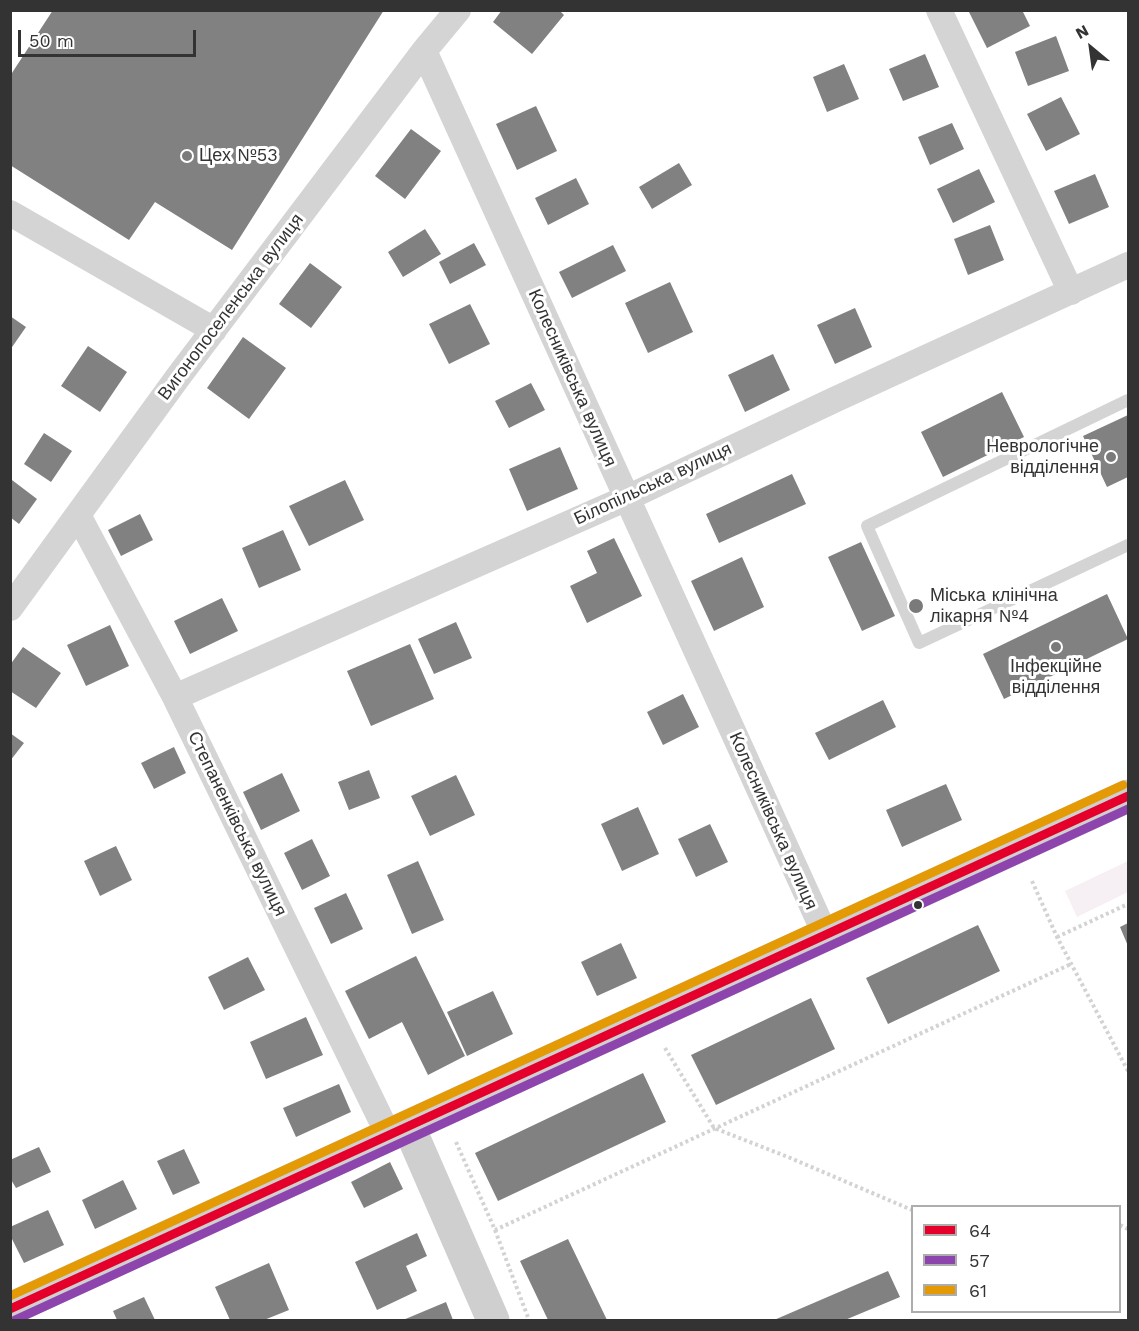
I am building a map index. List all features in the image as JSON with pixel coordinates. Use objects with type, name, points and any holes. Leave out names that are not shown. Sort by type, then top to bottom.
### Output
[{"type":"main road","points":[[10,1309],[1128,796]]},
{"type":"main road","name":"Степаненківська вулиця","points":[[399,1131],[494,1320]]},
{"type":"street","name":"Вигонопоселенська вулиця","points":[[10,608],[178,377],[424,51],[458,10]]},
{"type":"street","points":[[939,10],[1071,292]]},
{"type":"street","name":"Колесниківська вулиця","points":[[424,51],[825,934]]},
{"type":"street","points":[[10,213],[214,330]]},
{"type":"street","name":"Білопільська вулиця","points":[[175,697],[627,498],[1128,265]]},
{"type":"street","name":"Степаненківська вулиця","points":[[78,515],[175,697],[399,1131]]},
{"type":"lane","points":[[1128,400],[867,526],[918,644],[1128,545]]},
{"type":"path","points":[[1032,881],[1057,937],[1128,1071]]},
{"type":"path","points":[[1057,937],[1128,904]]},
{"type":"path","points":[[495,1230],[1071,964]]},
{"type":"path","points":[[665,1048],[714,1128],[911,1210]]},
{"type":"path","points":[[456,1142],[495,1230],[529,1320]]},
{"type":"shaded area","points":[[1128,861],[1128,892],[1077,917],[1065,891]]},
{"type":"building","name":"Цех №53","points":[[53,10],[384,10],[232,250],[155,202],[129,240],[10,165],[10,76]]},
{"type":"building","points":[[502,10],[559,10],[564,15],[532,54],[493,22]]},
{"type":"building","points":[[968,10],[1022,10],[1030,26],[987,48]]},
{"type":"building","points":[[1056,36],[1069,71],[1028,86],[1015,52]]},
{"type":"building","points":[[925,54],[939,87],[903,101],[889,69]]},
{"type":"building","points":[[844,64],[859,99],[827,112],[813,77]]},
{"type":"building","points":[[1061,97],[1080,134],[1046,151],[1027,114]]},
{"type":"building","points":[[536,106],[557,151],[517,170],[496,124]]},
{"type":"building","points":[[952,123],[964,149],[930,165],[918,137]]},
{"type":"building","points":[[411,129],[441,151],[405,199],[375,176]]},
{"type":"building","points":[[679,163],[692,185],[652,209],[639,187]]},
{"type":"building","points":[[979,169],[995,202],[953,223],[937,189]]},
{"type":"building","points":[[1095,174],[1109,207],[1069,224],[1054,191]]},
{"type":"building","points":[[576,178],[589,204],[548,225],[535,198]]},
{"type":"building","points":[[990,225],[1004,260],[968,275],[954,239]]},
{"type":"building","points":[[425,229],[441,254],[403,277],[388,252]]},
{"type":"building","points":[[474,243],[486,265],[450,284],[439,262]]},
{"type":"building","points":[[613,245],[626,271],[572,298],[559,272]]},
{"type":"building","points":[[310,263],[342,287],[311,328],[279,304]]},
{"type":"building","points":[[670,282],[693,332],[648,353],[625,303]]},
{"type":"building","points":[[470,304],[490,344],[449,364],[429,324]]},
{"type":"building","points":[[855,308],[872,347],[835,364],[817,325]]},
{"type":"building","points":[[10,316],[26,327],[10,350]]},
{"type":"building","points":[[243,337],[286,368],[249,419],[207,388]]},
{"type":"building","points":[[88,346],[127,372],[100,412],[61,386]]},
{"type":"building","points":[[773,354],[790,390],[745,412],[728,375]]},
{"type":"building","points":[[531,383],[545,410],[509,428],[495,401]]},
{"type":"building","points":[[1002,392],[1024,437],[943,477],[921,432]]},
{"type":"building","name":"Неврологічне відділення","points":[[1128,415],[1128,477],[1107,487],[1083,436]]},
{"type":"building","points":[[44,433],[72,451],[51,482],[24,464]]},
{"type":"building","points":[[560,447],[578,489],[527,511],[509,469]]},
{"type":"building","points":[[792,474],[806,504],[719,543],[706,514]]},
{"type":"building","points":[[12,480],[37,499],[19,524],[10,517],[10,482]]},
{"type":"building","points":[[345,480],[364,520],[309,546],[289,506]]},
{"type":"building","points":[[140,514],[153,540],[121,556],[108,530]]},
{"type":"building","points":[[283,530],[301,570],[259,588],[242,548]]},
{"type":"building","points":[[614,538],[642,596],[587,623],[570,586],[597,573],[587,551]]},
{"type":"building","points":[[861,542],[895,616],[862,631],[828,557]]},
{"type":"building","points":[[742,557],[764,607],[714,631],[691,581]]},
{"type":"building","name":"Інфекційне відділення","points":[[1107,594],[1128,639],[1004,699],[983,654]]},
{"type":"building","points":[[222,598],[238,631],[190,654],[174,621]]},
{"type":"building","points":[[456,622],[472,658],[434,674],[418,639]]},
{"type":"building","points":[[110,625],[129,666],[86,686],[67,645]]},
{"type":"building","points":[[410,644],[434,699],[371,726],[347,671]]},
{"type":"building","points":[[23,647],[61,673],[36,708],[10,691],[10,665]]},
{"type":"building","points":[[683,694],[699,727],[663,745],[647,712]]},
{"type":"building","points":[[883,700],[896,727],[829,760],[815,733]]},
{"type":"building","points":[[10,733],[24,743],[10,761]]},
{"type":"building","points":[[174,747],[186,773],[154,789],[141,763]]},
{"type":"building","points":[[369,770],[380,798],[349,810],[338,782]]},
{"type":"building","points":[[282,773],[300,811],[261,830],[243,792]]},
{"type":"building","points":[[456,775],[475,815],[430,836],[411,796]]},
{"type":"building","points":[[946,784],[962,820],[902,847],[886,810]]},
{"type":"building","points":[[638,807],[659,854],[622,871],[601,824]]},
{"type":"building","points":[[710,824],[728,862],[696,877],[678,839]]},
{"type":"building","points":[[312,839],[330,876],[302,890],[284,853]]},
{"type":"building","points":[[116,846],[132,880],[100,896],[84,861]]},
{"type":"building","points":[[418,861],[444,920],[412,934],[387,875]]},
{"type":"building","points":[[346,893],[363,929],[331,944],[314,908]]},
{"type":"building","points":[[1128,923],[1128,946],[1120,927]]},
{"type":"building","points":[[978,925],[1000,971],[888,1024],[866,978]]},
{"type":"building","points":[[621,943],[637,978],[597,996],[581,962]]},
{"type":"building","points":[[416,956],[465,1056],[428,1075],[402,1022],[369,1039],[345,991]]},
{"type":"building","points":[[248,957],[265,990],[224,1010],[208,977]]},
{"type":"building","points":[[493,991],[513,1034],[467,1056],[447,1012]]},
{"type":"building","points":[[811,998],[835,1049],[716,1105],[691,1055]]},
{"type":"building","points":[[306,1017],[323,1055],[266,1079],[250,1042]]},
{"type":"building","points":[[643,1073],[666,1122],[498,1201],[475,1153]]},
{"type":"building","points":[[339,1084],[351,1112],[296,1137],[283,1108]]},
{"type":"building","points":[[39,1147],[51,1172],[16,1188],[10,1178],[10,1160]]},
{"type":"building","points":[[184,1149],[200,1183],[173,1195],[157,1161]]},
{"type":"building","points":[[390,1162],[403,1189],[364,1208],[351,1182]]},
{"type":"building","points":[[123,1180],[137,1209],[95,1229],[82,1200]]},
{"type":"building","points":[[48,1210],[64,1245],[24,1263],[10,1235],[10,1227]]},
{"type":"building","points":[[417,1233],[427,1256],[406,1266],[417,1291],[377,1310],[355,1262]]},
{"type":"building","points":[[568,1239],[607,1320],[548,1320],[520,1261]]},
{"type":"building","points":[[269,1263],[289,1310],[264,1320],[230,1320],[215,1287]]},
{"type":"building","points":[[888,1271],[900,1297],[845,1320],[774,1320]]},
{"type":"building","points":[[144,1297],[155,1320],[117,1320],[113,1311]]},
{"type":"building","points":[[446,1302],[453,1320],[403,1320]]},
{"type":"transit line","name":"61","points":[[10,1296],[1123,785]]},
{"type":"transit line","name":"64","points":[[10,1309],[1128,796]]},
{"type":"transit line","name":"57","points":[[15,1320],[1128,809]]},
{"type":"place","name":"Цех №53","points":[[187,156]]},
{"type":"place","name":"Неврологічне відділення","points":[[1111,457]]},
{"type":"place","name":"Міська клінічна лікарня №4","points":[[916,606]]},
{"type":"place","name":"Інфекційне відділення","points":[[1056,647]]}]
